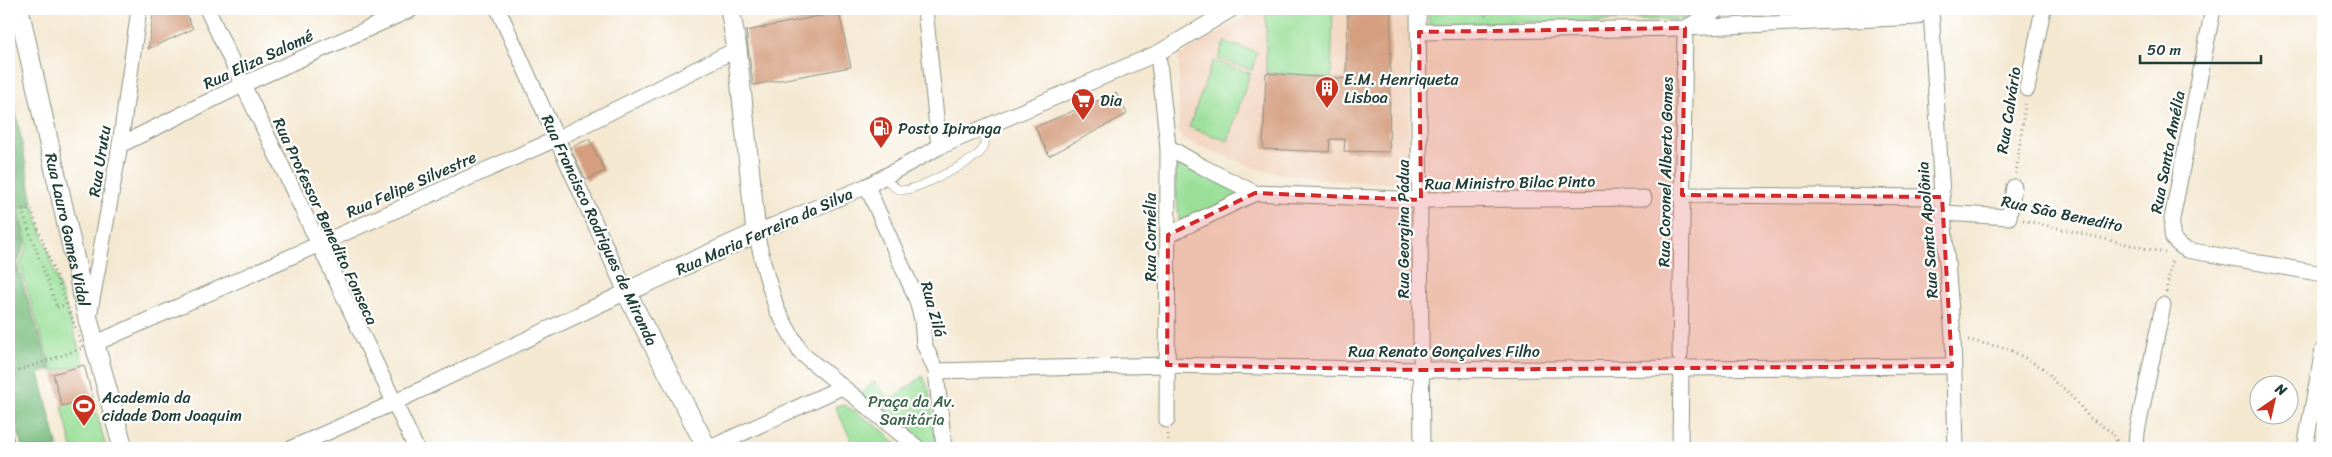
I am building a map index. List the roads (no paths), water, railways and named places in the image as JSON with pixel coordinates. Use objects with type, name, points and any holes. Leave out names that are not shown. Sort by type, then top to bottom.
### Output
[{"type":"street","name":"Rua Lauro Gomes Vidal","points":[[19,9],[88,319],[123,448]]},
{"type":"street","name":"Rua Urutu","points":[[88,319],[120,145],[139,9]]},
{"type":"street","name":"Rua Professor Benedito Fonseca","points":[[207,9],[416,448]]},
{"type":"street","name":"Rua Eliza Salomé","points":[[120,145],[242,85],[412,9]]},
{"type":"street","name":"Rua Francisco Rodrigues de Miranda","points":[[498,9],[626,292],[708,448]]},
{"type":"street","points":[[730,9],[738,49],[756,233],[772,294],[793,341],[812,364],[918,448]]},
{"type":"street","points":[[925,9],[939,147]]},
{"type":"street","name":"Rua Maria Ferreira da Silva","points":[[292,448],[393,403],[626,292],[756,233],[867,186],[939,147],[1158,54],[1232,9]]},
{"type":"street","name":"Rua Georgina Pádua","points":[[1418,9],[1422,448]]},
{"type":"street","points":[[1685,28],[1718,9]]},
{"type":"street","name":"Rua Santa Apolônia","points":[[1931,9],[1943,213],[1953,337],[1952,366],[1956,448]]},
{"type":"street","name":"Rua Calvário","points":[[2028,89],[2043,9]]},
{"type":"street","name":"Rua Santa Amélia","points":[[2213,9],[2172,219],[2171,234],[2174,249],[2323,274]]},
{"type":"street","points":[[1419,32],[1685,28],[1917,17]]},
{"type":"street","name":"Rua Coronel Alberto Gomes","points":[[1680,448],[1685,28]]},
{"type":"street","name":"Rua Felipe Silvestre","points":[[94,344],[556,139],[738,49]]},
{"type":"street","name":"Rua Cornélia","points":[[1158,54],[1168,147],[1167,420]]},
{"type":"street","name":"Rua Ministro Bilac Pinto","points":[[1168,147],[1255,193],[1421,200],[1644,198]]},
{"type":"street","name":"Rua Zilá","points":[[867,186],[916,298],[922,319],[924,344],[936,371],[944,448]]},
{"type":"street","name":"Rua São Benedito","points":[[1943,213],[2009,216],[2014,187]]},
{"type":"street","name":"Rua Ministro Bilac Pinto","points":[[1168,235],[1255,193]]},
{"type":"street","points":[[1682,195],[1942,196]]},
{"type":"street","points":[[2136,448],[2137,432],[2164,305]]},
{"type":"street","points":[[2305,448],[2323,349]]},
{"type":"street","name":"Rua Renato Gonçalves Filho","points":[[936,371],[1168,365],[1421,370],[1680,362],[1952,366]]},
{"type":"street","points":[[708,448],[842,386]]},
{"type":"lane","points":[[884,176],[894,188],[903,190],[914,188],[972,159],[982,151],[985,143],[983,128]]},
{"type":"railway","points":[[9,428],[13,448]]},
{"type":"place","name":"E.M. Henriqueta Lisboa","points":[[1327,109]]},
{"type":"place","name":"Dia","points":[[1083,121]]},
{"type":"place","name":"Posto Ipiranga","points":[[881,149]]},
{"type":"place","name":"Academia da cidade Dom Joaquim","points":[[84,427]]},
{"type":"park label","name":"Praça da Av. Sanitária","points":[[912,410]]}]
